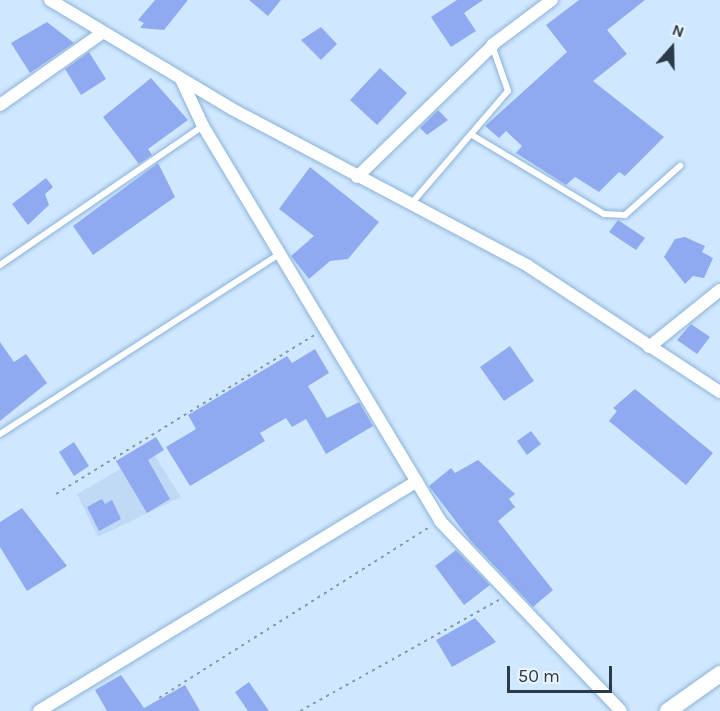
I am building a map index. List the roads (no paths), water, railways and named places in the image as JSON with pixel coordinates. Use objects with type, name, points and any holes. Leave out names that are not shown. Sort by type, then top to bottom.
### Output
[{"type":"main road","points":[[668,711],[720,674]]},
{"type":"street","points":[[50,0],[180,78],[357,177],[528,266],[720,392]]},
{"type":"street","points":[[357,177],[493,45],[552,0]]},
{"type":"street","points":[[0,105],[102,33]]},
{"type":"street","points":[[180,78],[203,126],[440,521],[621,711]]},
{"type":"street","points":[[649,347],[720,290]]},
{"type":"street","points":[[39,711],[417,481]]},
{"type":"lane","points":[[410,205],[508,91],[493,45]]},
{"type":"lane","points":[[0,265],[203,126]]},
{"type":"lane","points":[[472,135],[604,214],[625,215],[680,165]]},
{"type":"lane","points":[[0,434],[279,254]]}]
